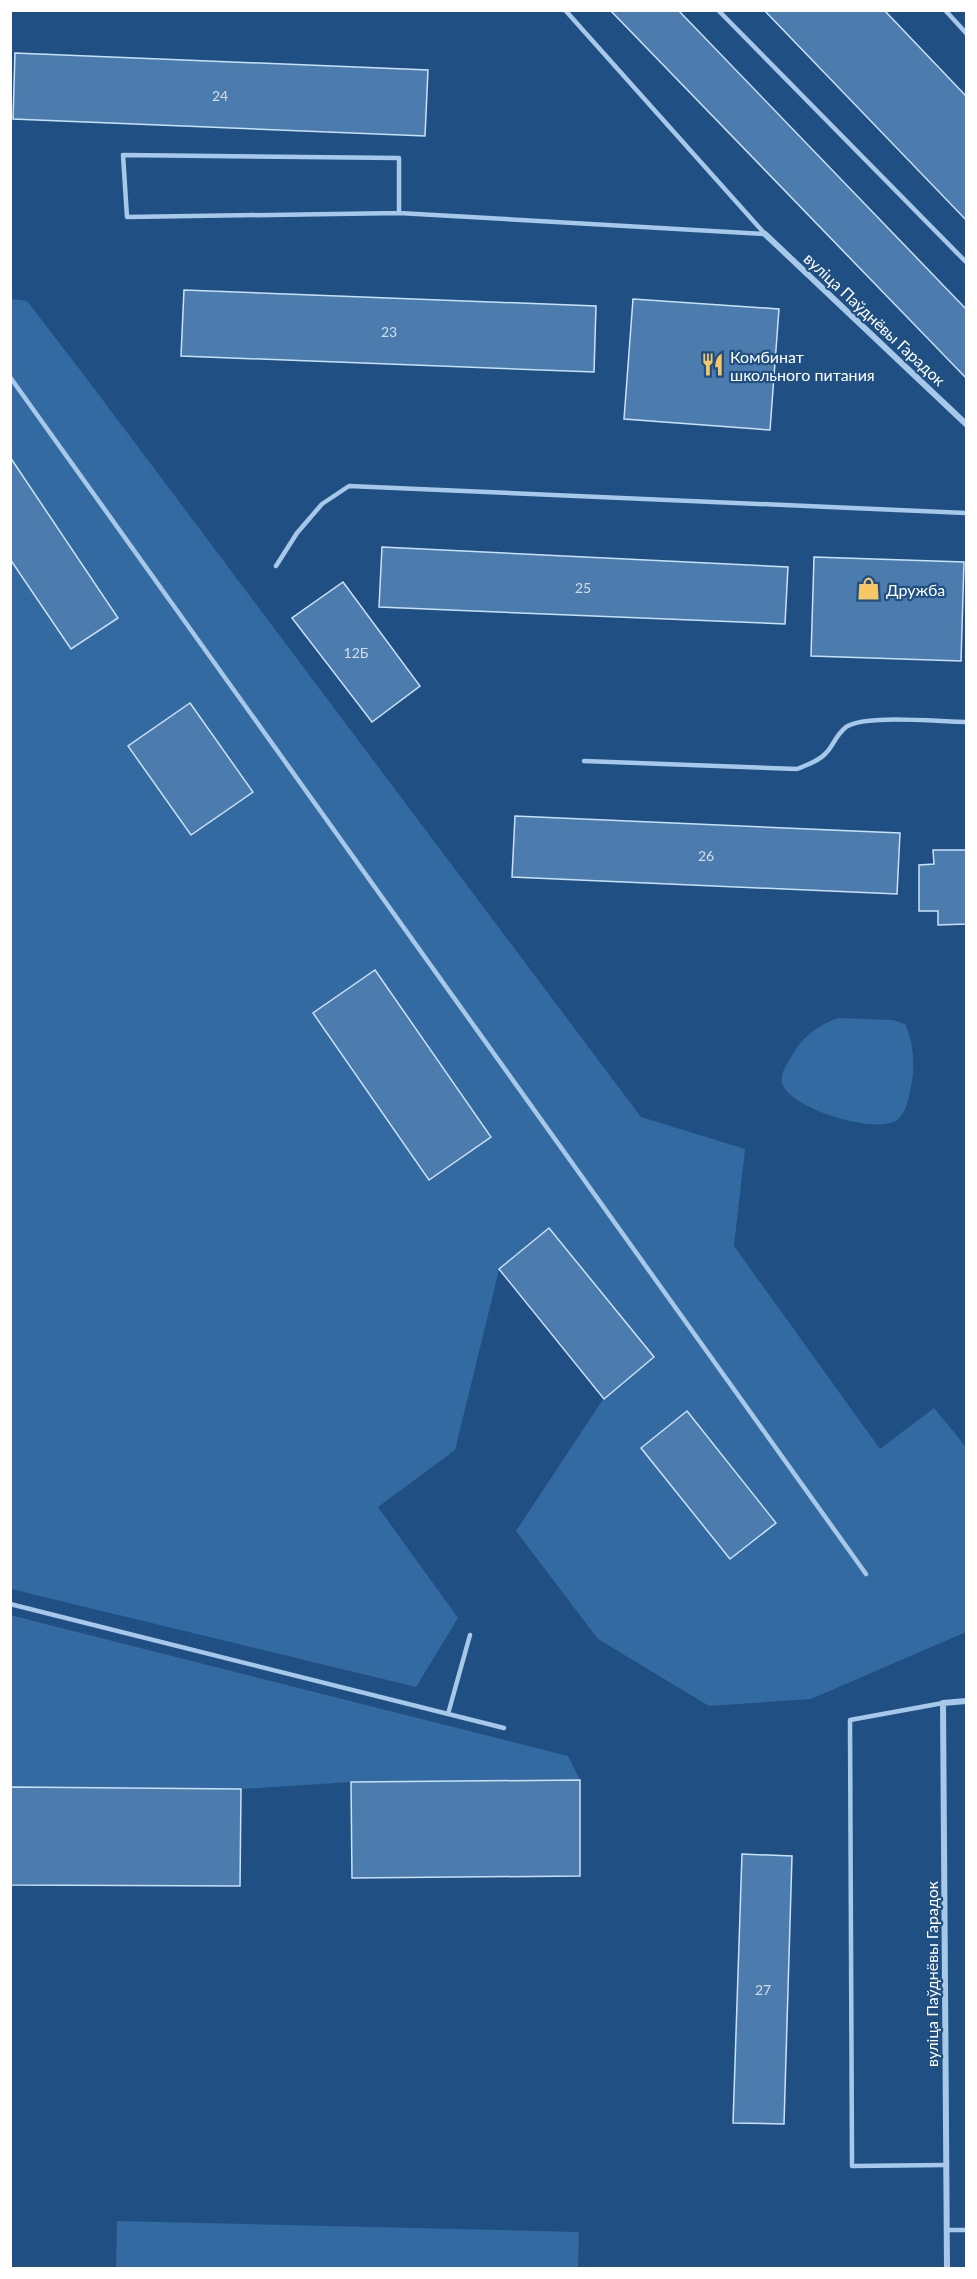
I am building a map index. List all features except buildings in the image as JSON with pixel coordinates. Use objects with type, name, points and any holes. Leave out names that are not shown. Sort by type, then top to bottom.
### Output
[{"type":"street","name":"вуліца Паўднёвы Гарадок","points":[[765,234],[966,424]]},
{"type":"street","points":[[943,1703],[966,1701]]},
{"type":"street","name":"вуліца Паўднёвы Гарадок","points":[[943,1703],[947,2268]]},
{"type":"lane","points":[[566,10],[765,234]]},
{"type":"lane","points":[[718,10],[966,262]]},
{"type":"lane","points":[[945,10],[966,33]]},
{"type":"lane","points":[[399,213],[399,158],[123,155],[126,217],[399,213],[765,234]]},
{"type":"lane","points":[[10,377],[866,1574]]},
{"type":"lane","points":[[276,566],[297,533],[322,504],[349,486],[966,513]]},
{"type":"lane","points":[[584,761],[797,769],[812,763],[826,753],[835,737],[848,725],[865,720],[966,722]]},
{"type":"lane","points":[[10,1604],[504,1728]]},
{"type":"lane","points":[[448,1714],[470,1635]]},
{"type":"lane","points":[[943,1703],[850,1720],[852,2166],[945,2165]]},
{"type":"lane","points":[[948,2230],[966,2230]]},
{"type":"shaded area","points":[[11,299],[27,301],[641,1117],[745,1149],[734,1246],[880,1449],[934,1408],[966,1447],[966,1632],[811,1699],[709,1706],[598,1639],[516,1531],[604,1398],[499,1270],[455,1450],[378,1507],[458,1618],[416,1687],[11,1589]]},
{"type":"shaded area","points":[[838,1018],[892,1020],[905,1024],[912,1047],[913,1071],[907,1105],[897,1120],[887,1124],[872,1124],[835,1117],[800,1102],[788,1093],[782,1083],[785,1068],[802,1042],[824,1024]]},
{"type":"shaded area","points":[[10,1615],[568,1756],[580,1780],[351,1782],[241,1789],[11,1787]]},
{"type":"shaded area","points":[[117,2221],[579,2232],[578,2268],[116,2268]]},
{"type":"place","name":"Комбинат школьного питания","points":[[712,365]]},
{"type":"place","name":"Дружба","points":[[868,589]]}]
